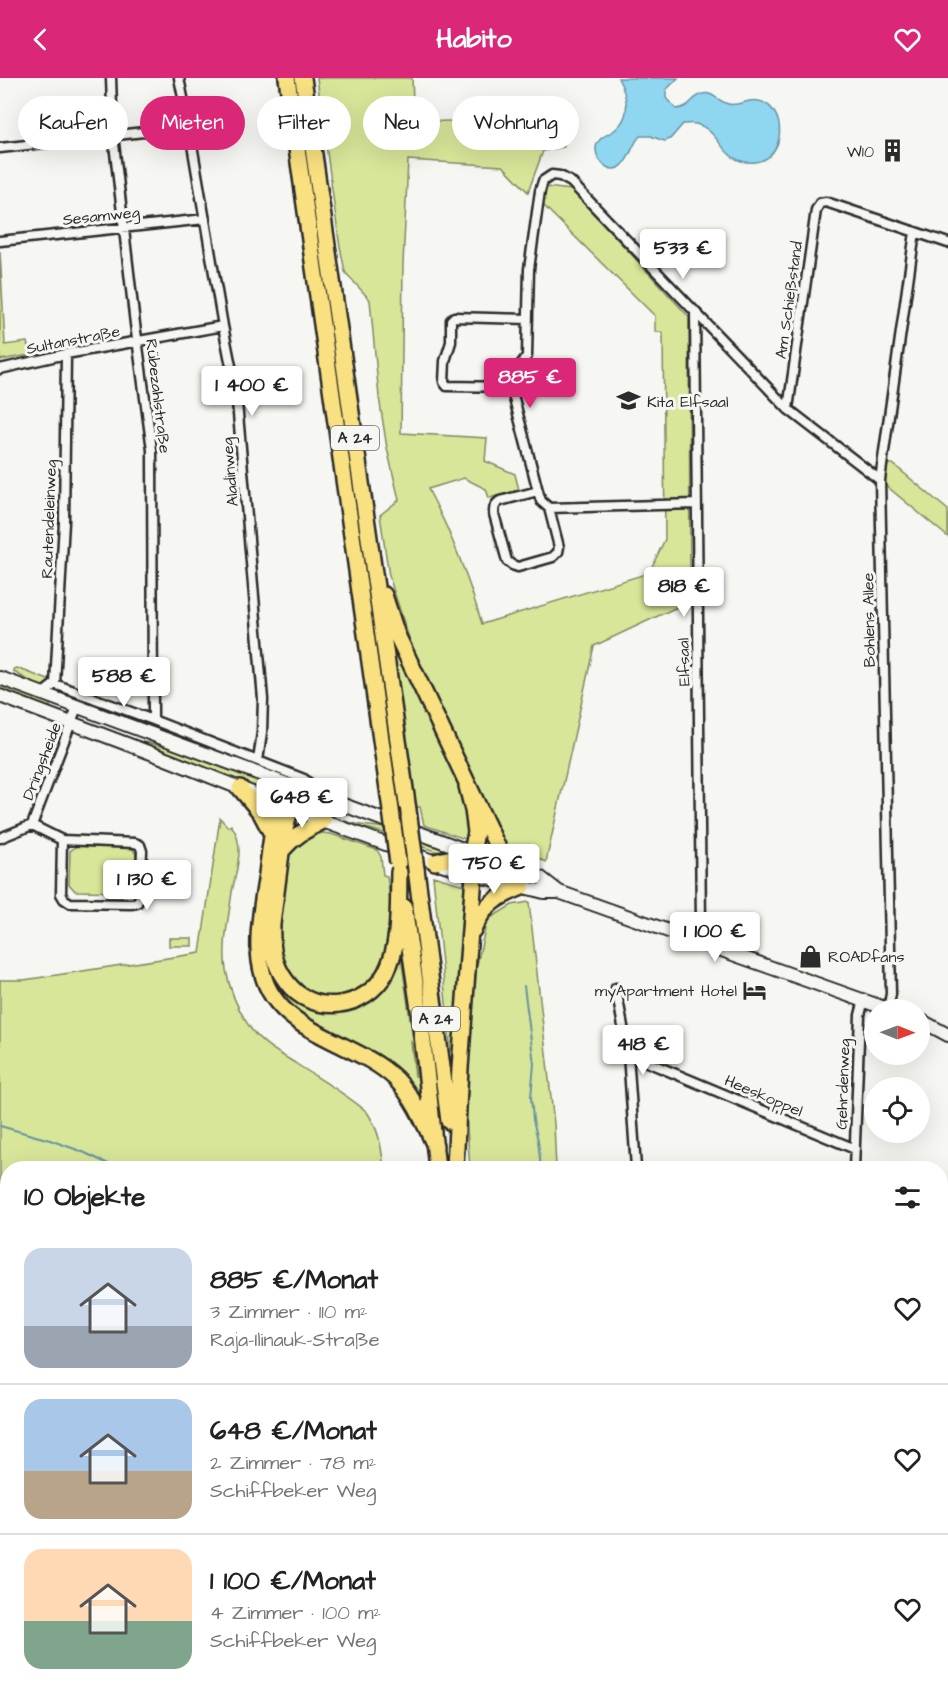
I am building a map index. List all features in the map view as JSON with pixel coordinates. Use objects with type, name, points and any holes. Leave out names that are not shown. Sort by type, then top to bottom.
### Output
[{"type":"highway","name":"A 24","points":[[287,78],[420,1016],[437,1161]]},
{"type":"highway","name":"A 24","points":[[303,78],[409,817],[453,1161]]},
{"type":"highway","points":[[372,558],[397,635],[506,865]]},
{"type":"highway","points":[[291,786],[292,796],[272,834],[260,926],[259,957],[267,986],[276,1001],[299,1022],[374,1062],[396,1079],[417,1106],[435,1146]]},
{"type":"highway","points":[[454,1161],[474,875],[472,853],[476,832],[467,786]]},
{"type":"highway","points":[[240,788],[261,813],[272,834]]},
{"type":"highway","points":[[286,806],[272,924],[272,944],[275,961],[280,971],[291,987],[305,998],[321,1004],[338,1005],[359,998],[372,990],[387,972],[393,955],[396,933],[399,868]]},
{"type":"highway","points":[[282,850],[303,830],[323,821]]},
{"type":"highway","points":[[435,862],[472,853]]},
{"type":"highway","points":[[470,941],[478,919],[490,903],[522,887]]},
{"type":"main road","points":[[0,678],[542,878],[559,892]]},
{"type":"main road","points":[[0,696],[435,862],[522,887],[544,892],[559,892],[864,1000]]},
{"type":"main road","points":[[930,1022],[948,1024]]},
{"type":"main road","points":[[930,1025],[948,1035]]},
{"type":"street","name":"Rübezahlstraße","points":[[111,78],[112,96]]},
{"type":"street","name":"Aladinweg","points":[[179,78],[183,96]]},
{"type":"street","points":[[0,148],[18,146]]},
{"type":"street","name":"Rübezahlstraße","points":[[115,150],[152,460],[153,720]]},
{"type":"street","name":"Aladinweg","points":[[193,150],[236,391],[263,699],[258,760]]},
{"type":"street","points":[[538,491],[500,501],[494,508],[507,561],[518,567],[553,556],[558,552],[559,547],[549,508],[542,501],[538,491],[511,387],[511,378],[527,356],[529,270],[540,191],[543,181],[552,175],[560,176],[571,182],[788,409],[880,480]]},
{"type":"street","name":"Am Schießstand","points":[[788,409],[816,210],[820,203],[826,202],[915,232]]},
{"type":"street","name":"Sesamweg","points":[[0,241],[205,219]]},
{"type":"street","points":[[915,232],[948,243]]},
{"type":"street","name":"Bohlens Allee","points":[[890,999],[880,480],[915,232]]},
{"type":"street","name":"Elfsaal","points":[[695,311],[701,926],[696,940]]},
{"type":"street","points":[[511,387],[447,386],[444,382],[445,361],[452,321],[454,316],[528,319]]},
{"type":"street","name":"Sultanstraße","points":[[0,369],[66,354],[223,326]]},
{"type":"street","name":"Rautendeleinweg","points":[[55,684],[64,522],[66,354]]},
{"type":"street","points":[[549,508],[696,504]]},
{"type":"street","points":[[42,694],[55,684],[153,720],[304,779],[327,800]]},
{"type":"street","name":"Dringsheide","points":[[0,838],[32,825],[77,707]]},
{"type":"street","name":"Dringsheide","points":[[32,825],[62,840],[140,845],[142,850],[140,897],[137,903],[70,903],[64,899],[61,894],[62,840]]},
{"type":"street","points":[[616,988],[628,1054],[636,1161]]},
{"type":"street","name":"Gehrdenweg","points":[[854,1161],[860,1015],[864,1000]]},
{"type":"street","name":"Heeskoppel","points":[[628,1054],[855,1149]]},
{"type":"green space","points":[[317,78],[412,78],[413,96],[363,96],[363,150],[440,150],[440,121],[452,121],[452,150],[548,150],[543,151],[528,192],[503,166],[408,160],[403,264],[401,433],[487,438],[485,461],[515,474],[519,490],[489,498],[486,489],[464,478],[428,489],[458,555],[482,624],[649,573],[665,539],[663,333],[655,331],[655,316],[543,205],[546,187],[572,190],[689,317],[690,601],[594,646],[546,862],[526,853],[502,848],[417,663],[389,576],[380,515],[399,500],[387,448],[379,397],[370,300],[345,272],[327,150],[351,150],[351,96],[319,96]]},
{"type":"green space","points":[[0,251],[5,345],[27,342],[30,355],[0,360]]},
{"type":"green space","points":[[884,464],[893,464],[948,510],[948,537],[884,484]]},
{"type":"green space","points":[[391,632],[459,777],[468,807],[468,840],[424,825],[420,807],[416,807]]},
{"type":"green space","points":[[17,668],[51,681],[42,688],[14,672]]},
{"type":"green space","points":[[0,683],[51,703],[49,708],[0,690]]},
{"type":"green space","points":[[64,693],[307,784],[306,786],[64,695]]},
{"type":"green space","points":[[145,742],[172,747],[272,784],[277,789],[275,794],[144,744]]},
{"type":"green space","points":[[299,804],[344,821],[379,827],[452,852],[445,854],[374,830],[351,825],[299,806]]},
{"type":"green space","points":[[220,818],[228,827],[231,825],[236,833],[239,849],[225,951],[226,970],[239,1008],[251,1029],[266,1044],[341,1092],[367,1112],[377,1133],[383,1161],[0,1161],[0,980],[24,980],[200,953]]},
{"type":"green space","points":[[323,833],[377,850],[381,857],[383,875],[387,876],[391,907],[391,925],[384,961],[366,987],[339,999],[312,995],[292,980],[281,956],[278,933],[288,850],[308,836]]},
{"type":"green space","points":[[77,846],[132,848],[136,854],[136,887],[131,892],[75,891],[69,884],[70,851]]},
{"type":"green space","points":[[492,866],[540,884],[539,886],[491,874]]},
{"type":"green space","points":[[433,876],[464,885],[457,1050],[451,1052]]},
{"type":"green space","points":[[529,902],[554,1124],[556,1161],[469,1161],[465,1102],[474,978],[487,920],[512,905]]},
{"type":"green space","points":[[268,918],[284,985],[349,1007],[400,950],[418,1074],[416,1074],[411,1042],[415,1076],[418,1076],[421,1104],[281,1000],[265,967]]},
{"type":"green space","points":[[169,938],[192,938],[192,946],[169,946]]},
{"type":"water","points":[[618,78],[678,78],[666,90],[666,98],[676,109],[685,107],[699,95],[706,93],[732,105],[759,101],[775,113],[780,133],[778,143],[765,159],[744,162],[728,153],[705,128],[694,124],[683,124],[670,139],[665,141],[651,136],[640,136],[623,165],[611,169],[600,160],[596,147],[600,139],[619,126],[626,114],[626,100]]},
{"type":"waterway","points":[[524,986],[534,1064],[531,1097],[533,1120],[540,1161]]},
{"type":"waterway","points":[[0,1126],[50,1140],[102,1161]]},
{"type":"place","name":"W10","points":[[892,151]]},
{"type":"place","name":"Kita Elfsaal","points":[[629,401]]},
{"type":"place","name":"ROADfans","points":[[810,956]]},
{"type":"place","name":"myApartment Hotel","points":[[755,990]]}]
